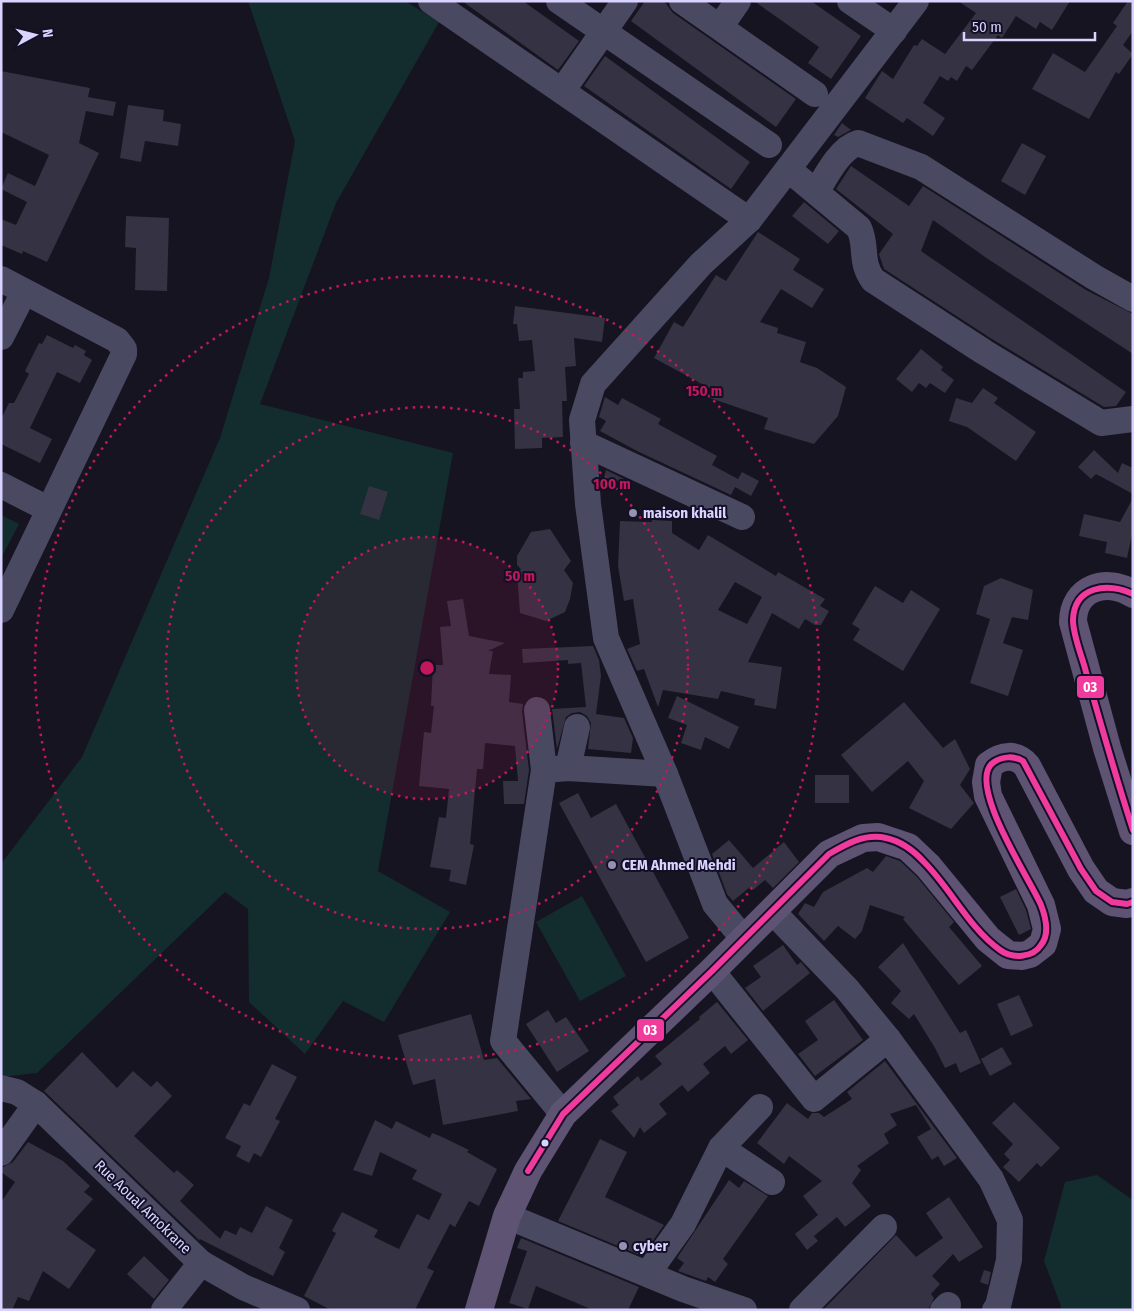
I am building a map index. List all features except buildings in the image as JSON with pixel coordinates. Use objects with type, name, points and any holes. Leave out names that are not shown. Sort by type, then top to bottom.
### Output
[{"type":"main road","points":[[1133,594],[1113,586],[1098,587],[1086,592],[1077,600],[1073,609],[1073,622],[1102,730],[1133,832]]},
{"type":"main road","points":[[479,1310],[507,1216],[528,1171],[564,1114],[712,971],[829,854],[863,838],[878,837],[894,841],[914,854],[933,872],[988,939],[1001,951],[1008,955],[1022,956],[1037,950],[1043,944],[1047,929],[1041,905],[992,806],[986,782],[989,765],[994,761],[1009,756],[1022,761],[1027,766],[1081,869],[1096,892],[1112,902],[1127,904],[1133,902]]},
{"type":"street","points":[[559,1],[769,145]]},
{"type":"street","points":[[562,91],[626,1]]},
{"type":"street","points":[[682,1],[815,94]]},
{"type":"street","points":[[720,27],[738,1]]},
{"type":"street","points":[[850,1],[894,31]]},
{"type":"street","points":[[743,938],[715,904],[665,774],[606,638],[588,504],[582,420],[593,384],[701,264],[749,220],[916,1]]},
{"type":"street","points":[[440,4],[749,220]]},
{"type":"street","points":[[817,191],[841,156],[858,142],[921,167],[1094,277],[1133,299]]},
{"type":"street","points":[[788,169],[817,191],[859,228],[863,237],[865,269],[873,280],[984,352],[1101,423],[1133,419]]},
{"type":"street","points":[[1,279],[117,340],[124,349],[123,358],[48,509],[1,610]]},
{"type":"street","points":[[1,337],[24,292]]},
{"type":"street","points":[[583,443],[742,517]]},
{"type":"street","points":[[1,485],[48,509]]},
{"type":"street","points":[[537,710],[556,769]]},
{"type":"street","points":[[564,1114],[503,1041],[556,769],[577,727]]},
{"type":"street","points":[[556,769],[665,774]]},
{"type":"street","points":[[772,912],[846,989],[888,1039],[991,1179],[1010,1220],[1009,1260],[998,1306],[995,1310]]},
{"type":"street","points":[[712,971],[814,1099],[888,1039]]},
{"type":"street","name":"Rue Aoual Amokrane","points":[[1,1088],[17,1092],[36,1104],[201,1263],[242,1287],[296,1310]]},
{"type":"street","points":[[1,1153],[36,1104]]},
{"type":"street","points":[[648,1273],[683,1224],[721,1148],[760,1107]]},
{"type":"street","points":[[721,1148],[772,1182]]},
{"type":"street","points":[[507,1216],[648,1273],[680,1299],[744,1310]]},
{"type":"street","points":[[802,1310],[884,1227]]},
{"type":"street","points":[[164,1310],[201,1263]]},
{"type":"green space","points":[[248,1],[405,1],[439,22],[336,203],[260,404],[453,453],[378,871],[450,912],[384,1022],[343,1001],[305,1054],[249,1002],[248,909],[225,892],[37,1073],[1,1077],[1,864],[82,757],[220,438],[269,278],[295,141]]},
{"type":"green space","points":[[1,515],[19,524],[1,558]]},
{"type":"green space","points":[[582,896],[626,976],[580,1001],[536,922]]},
{"type":"green space","points":[[1097,1175],[1133,1200],[1133,1310],[1060,1310],[1061,1306],[1044,1261],[1065,1182]]},
{"type":"transit line","name":"03","points":[[1133,594],[1113,588],[1094,590],[1079,600],[1073,620],[1076,639],[1133,830]]},
{"type":"transit line","name":"03","points":[[528,1171],[563,1114],[712,971],[829,854],[849,843],[863,838],[878,837],[891,839],[902,844],[911,850],[934,873],[969,920],[989,941],[1010,955],[1022,956],[1033,953],[1046,936],[1046,920],[1041,905],[1002,832],[993,809],[987,789],[987,773],[997,760],[1008,757],[1023,761],[1081,869],[1096,891],[1112,902],[1127,904],[1133,902]]},
{"type":"place","name":"maison khalil","points":[[633,513]]},
{"type":"place","name":"CEM Ahmed Mehdi","points":[[612,865]]},
{"type":"place","name":"cyber","points":[[623,1246]]}]
